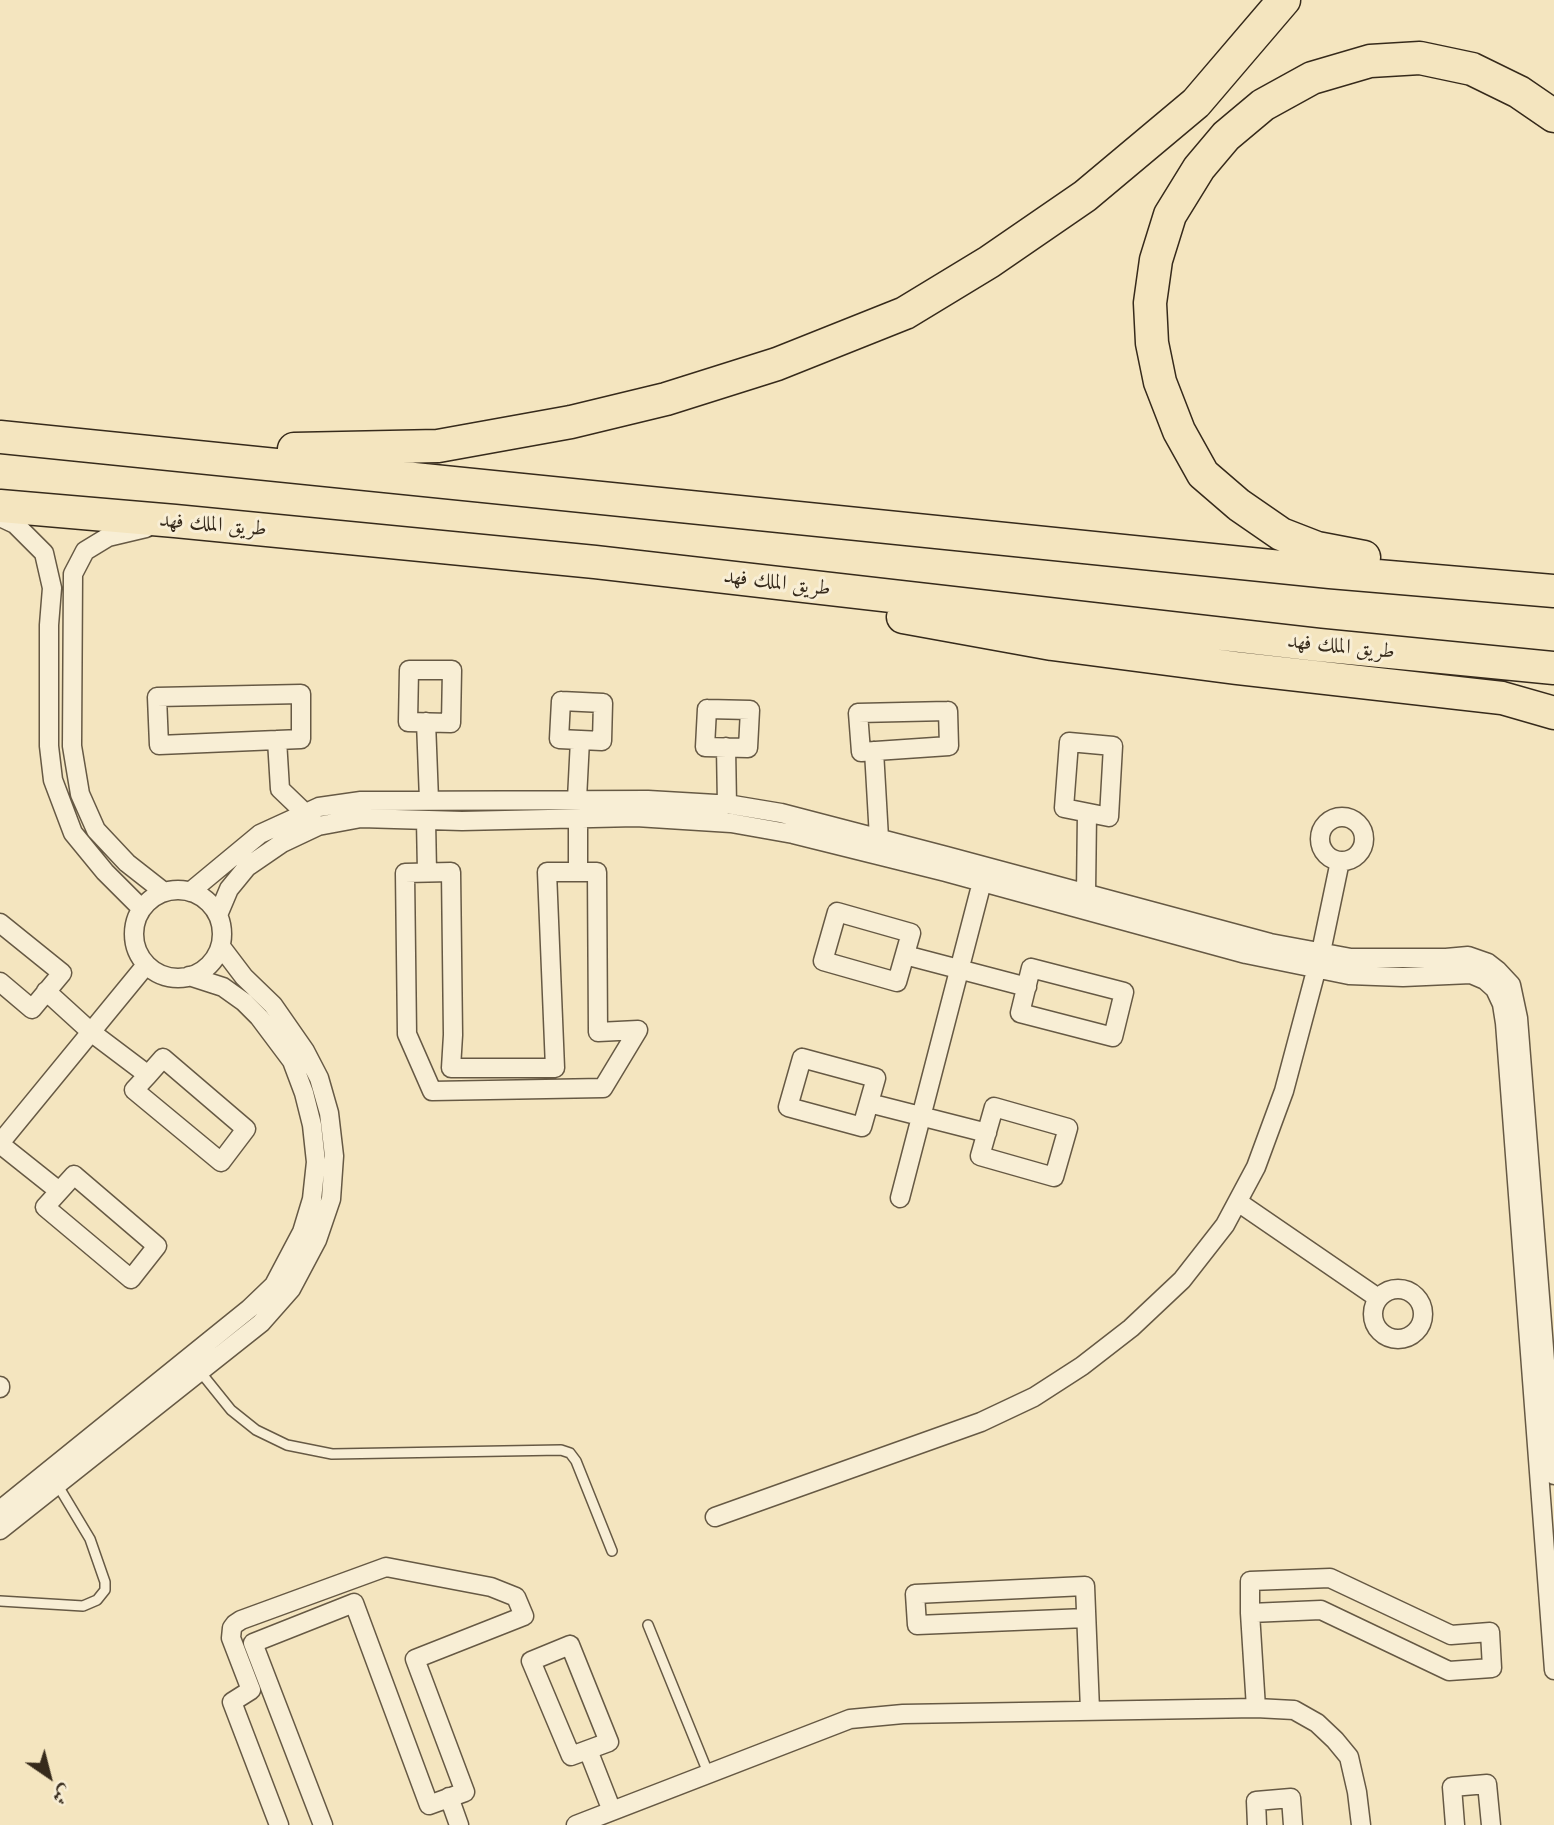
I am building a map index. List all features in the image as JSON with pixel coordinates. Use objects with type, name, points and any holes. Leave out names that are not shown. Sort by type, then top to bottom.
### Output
[{"type":"highway","points":[[63,443],[318,450],[438,446],[572,422],[666,400],[777,364],[905,313],[989,262],[1085,196],[1196,103],[1284,0]]},
{"type":"highway","points":[[1553,591],[1317,548],[1281,534],[1239,505],[1203,474],[1179,431],[1160,382],[1152,343],[1150,303],[1156,260],[1170,215],[1199,168],[1226,136],[1263,105],[1312,78],[1370,61],[1420,58],[1472,69],[1519,92],[1554,116]]},
{"type":"highway","points":[[0,437],[1330,572],[1553,591]]},
{"type":"highway","name":"طريق الملك فهد","points":[[0,506],[595,562],[1319,645],[1554,668]]},
{"type":"highway","points":[[595,562],[1052,644],[1502,698],[1554,713]]},
{"type":"street","points":[[0,517],[15,524],[44,553],[52,588],[49,625],[49,746],[53,780],[72,833],[105,872],[142,909]]},
{"type":"street","points":[[164,892],[127,863],[96,830],[80,794],[72,746],[73,575],[85,551],[108,537],[175,521]]},
{"type":"street","points":[[301,694],[301,739],[277,740],[159,744],[157,697],[301,694]]},
{"type":"street","points":[[947,711],[948,746],[874,751],[861,752],[858,713],[947,711]]},
{"type":"street","points":[[426,722],[429,800]]},
{"type":"street","points":[[277,740],[281,789],[305,813]]},
{"type":"street","points":[[577,799],[580,740]]},
{"type":"street","points":[[1069,742],[1113,746],[1109,817],[1087,813],[1064,808],[1069,742]]},
{"type":"street","points":[[726,747],[727,805]]},
{"type":"street","points":[[874,751],[880,838]]},
{"type":"street","points":[[190,892],[260,834],[319,807],[361,801],[577,799],[727,805],[781,813],[880,838],[1270,943],[1349,975],[1403,977],[1471,974],[1485,980],[1495,989],[1503,1004],[1505,1023],[1554,1670]]},
{"type":"street","points":[[1086,894],[1087,813]]},
{"type":"street","points":[[218,915],[229,889],[247,867],[282,843],[318,826],[361,818],[463,821],[636,817],[731,823],[793,834],[1246,954],[1319,961],[1468,956],[1488,963],[1511,985],[1518,1018],[1554,1475]]},
{"type":"street","points":[[578,819],[578,872]]},
{"type":"street","points":[[426,820],[427,872]]},
{"type":"street","points":[[715,1517],[981,1423],[1034,1397],[1082,1366],[1131,1328],[1182,1280],[1225,1225],[1256,1167],[1284,1091],[1319,961],[1340,861]]},
{"type":"street","points":[[451,872],[451,1068],[555,1068],[547,873],[578,872],[597,872],[598,1032],[638,1030],[603,1088],[432,1091],[407,1034],[405,873],[451,872]]},
{"type":"street","points":[[900,1198],[982,882]]},
{"type":"street","points":[[180,888],[206,897],[222,921],[222,948],[205,971],[177,979],[151,971],[134,947],[135,919],[152,896],[164,892],[180,888]]},
{"type":"street","points":[[837,912],[911,933],[905,955],[897,982],[823,961],[837,912]]},
{"type":"street","points":[[0,923],[62,973],[32,1009],[0,982]]},
{"type":"street","points":[[195,1364],[261,1323],[291,1289],[317,1240],[331,1199],[334,1156],[329,1113],[319,1078],[305,1051],[273,1005],[244,976],[222,948]]},
{"type":"street","points":[[905,955],[1027,987]]},
{"type":"street","points":[[59,1191],[0,1143],[146,965]]},
{"type":"street","points":[[1031,968],[1124,992],[1113,1037],[1020,1013],[1027,987],[1031,968]]},
{"type":"street","points":[[0,1530],[54,1477],[195,1364],[274,1285],[302,1232],[312,1199],[316,1162],[312,1125],[292,1061],[259,1017],[244,1002],[223,987],[190,976]]},
{"type":"street","points":[[46,991],[91,1032],[148,1075]]},
{"type":"street","points":[[163,1058],[246,1129],[220,1162],[134,1090],[148,1075],[163,1058]]},
{"type":"street","points":[[802,1058],[876,1079],[869,1103],[862,1127],[788,1107],[802,1058]]},
{"type":"street","points":[[869,1103],[987,1133]]},
{"type":"street","points":[[994,1107],[1068,1128],[1054,1177],[980,1156],[987,1133],[994,1107]]},
{"type":"street","points":[[74,1175],[157,1246],[131,1279],[45,1207],[59,1191],[74,1175]]},
{"type":"street","points":[[1238,1202],[1378,1298]]},
{"type":"street","points":[[0,1510],[54,1477]]},
{"type":"street","points":[[279,1825],[232,1702],[251,1690],[231,1638],[232,1628],[241,1620],[386,1567],[491,1587],[516,1597],[524,1616],[415,1659],[465,1792],[429,1805],[355,1603],[253,1643],[323,1825]]},
{"type":"street","points":[[1250,1613],[1321,1611],[1449,1671],[1492,1668],[1490,1632],[1451,1635],[1330,1578],[1250,1581],[1250,1613],[1256,1708]]},
{"type":"street","points":[[1086,1618],[917,1625],[915,1594],[1085,1586],[1090,1710]]},
{"type":"street","points":[[570,1645],[609,1742],[588,1750],[571,1756],[531,1661],[570,1645]]},
{"type":"street","points":[[576,1825],[850,1719],[904,1714],[1256,1708],[1294,1710],[1317,1723],[1335,1740],[1349,1757],[1361,1825]]},
{"type":"street","points":[[588,1750],[612,1811]]},
{"type":"street","points":[[1455,1825],[1452,1787],[1487,1784],[1491,1825]]},
{"type":"street","points":[[449,1797],[459,1825]]},
{"type":"street","points":[[1258,1825],[1256,1801],[1291,1798],[1293,1825]]},
{"type":"lane","points":[[195,1364],[231,1410],[256,1430],[287,1445],[332,1454],[561,1450],[570,1454],[576,1461],[612,1551]]},
{"type":"lane","points":[[0,1601],[83,1606],[97,1600],[106,1590],[90,1539],[54,1477]]},
{"type":"lane","points":[[648,1625],[709,1774]]}]
